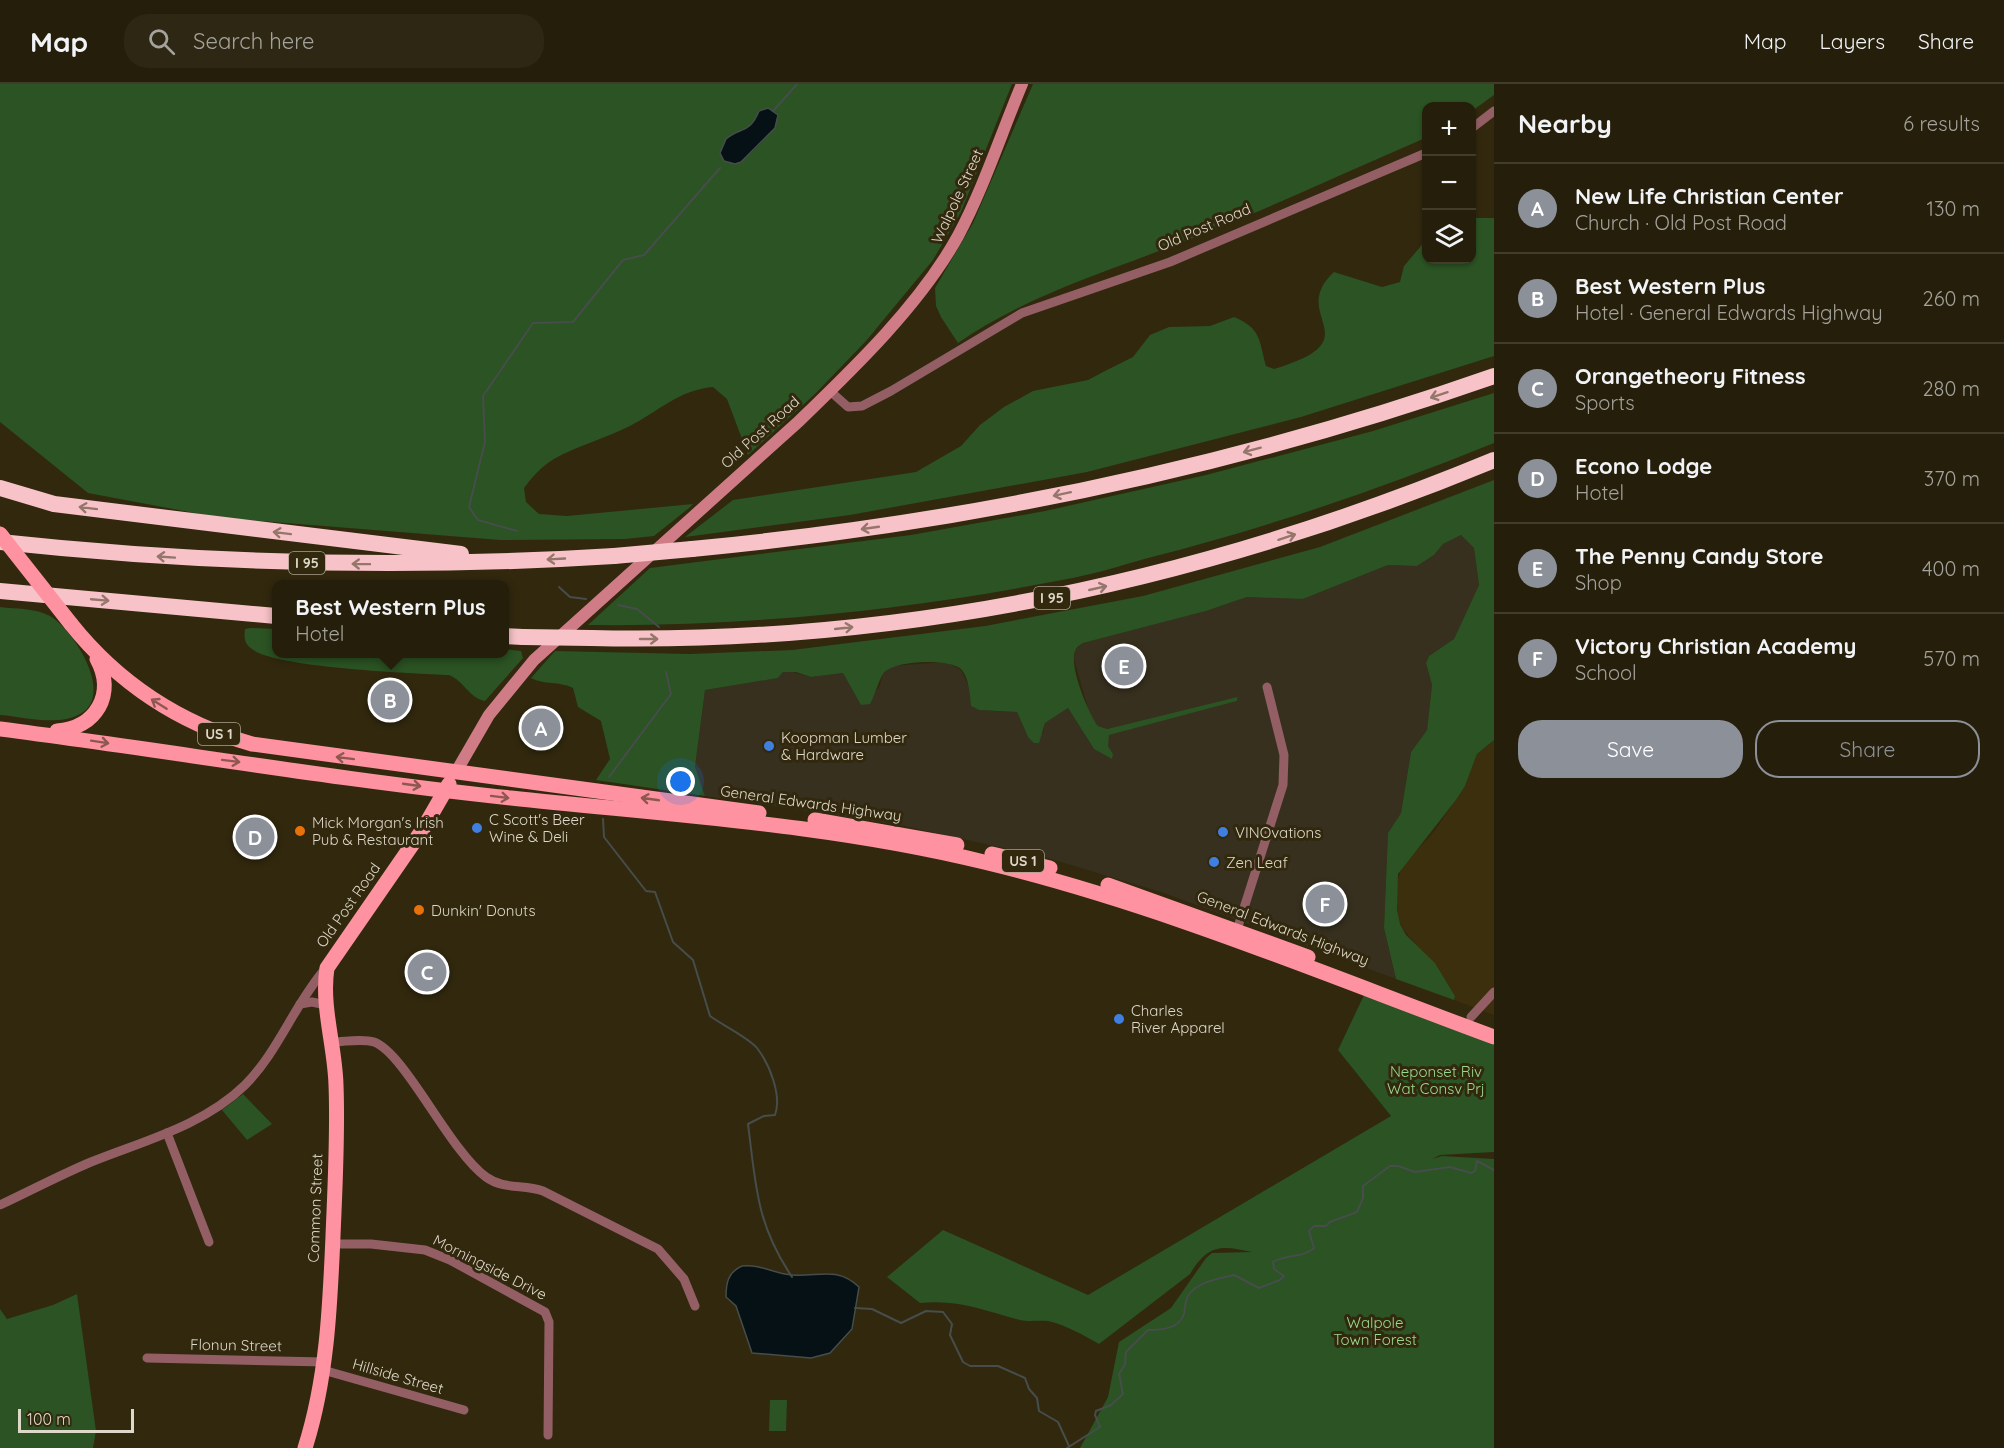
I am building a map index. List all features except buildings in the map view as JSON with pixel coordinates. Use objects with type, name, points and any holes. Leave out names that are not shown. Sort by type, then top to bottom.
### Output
[{"type":"highway","name":"I 95","points":[[0,542],[154,556],[284,563],[404,564],[506,561],[614,556],[692,549],[908,523],[1104,486],[1336,427],[1494,376]]},
{"type":"highway","name":"I 95","points":[[509,636],[676,639],[797,633],[917,620],[1037,601],[1174,570],[1270,543],[1385,504],[1494,460]]},
{"type":"highway","points":[[0,488],[54,504],[506,561]]},
{"type":"highway","points":[[0,591],[272,616]]},
{"type":"highway","points":[[0,600],[62,597]]},
{"type":"main road","name":"Walpole Street","points":[[830,391],[919,293],[946,254],[978,193],[1022,84]]},
{"type":"main road","name":"Old Post Road","points":[[327,968],[423,829],[493,709],[534,660],[830,391]]},
{"type":"main road","name":"General Edwards Highway","points":[[0,534],[92,650],[123,679],[153,700],[194,723],[226,736],[279,750],[843,824],[922,838],[1095,880],[1237,930],[1494,1026]]},
{"type":"main road","points":[[0,728],[64,730],[77,727],[91,718],[102,704],[105,687],[102,668],[92,650]]},
{"type":"main road","name":"General Edwards Highway","points":[[0,728],[446,790],[770,825],[892,843],[983,861],[1119,899],[1494,1037]]},
{"type":"main road","name":"Common Street","points":[[305,1448],[324,1366],[332,1244],[337,1101],[324,988],[327,968]]},
{"type":"street","points":[[1476,125],[1494,111]]},
{"type":"street","name":"Old Post Road","points":[[830,391],[848,407],[862,406],[922,374],[1022,313],[1170,262],[1422,155]]},
{"type":"street","points":[[1237,930],[1283,785],[1284,755],[1267,687]]},
{"type":"street","name":"Old Post Road","points":[[0,1205],[91,1162],[167,1133],[212,1109],[244,1085],[268,1057],[300,1004],[327,968]]},
{"type":"street","points":[[1471,1017],[1494,992]]},
{"type":"street","points":[[300,1004],[312,1002],[326,1005]]},
{"type":"street","points":[[332,1042],[365,1041],[384,1048],[401,1067],[458,1150],[485,1176],[502,1186],[534,1188],[543,1191],[658,1249],[684,1280],[694,1306]]},
{"type":"street","points":[[167,1133],[209,1242]]},
{"type":"street","name":"Morningside Drive","points":[[332,1244],[413,1247],[432,1252],[545,1312],[549,1328],[548,1436]]},
{"type":"street","name":"Flonun Street","points":[[147,1358],[324,1366]]},
{"type":"street","name":"Hillside Street","points":[[324,1366],[464,1410]]},
{"type":"shaded area","points":[[768,108],[778,115],[775,128],[741,162],[735,164],[724,161],[720,153],[726,139],[748,127],[759,111]]},
{"type":"shaded area","points":[[1461,535],[1474,548],[1479,585],[1454,639],[1429,656],[1426,663],[1432,685],[1427,730],[1411,752],[1401,813],[1388,833],[1384,928],[1396,979],[1164,893],[1048,858],[900,825],[705,796],[695,767],[705,690],[778,678],[783,672],[789,671],[811,677],[843,673],[862,705],[879,688],[883,674],[891,666],[946,662],[961,670],[970,689],[971,706],[979,710],[1017,712],[1028,737],[1043,733],[1045,723],[1068,708],[1094,749],[1113,754],[1108,746],[1108,735],[1237,701],[1237,697],[1107,729],[1097,726],[1089,712],[1074,659],[1075,650],[1083,643],[1206,611],[1247,597],[1303,599],[1388,565],[1417,566],[1434,555],[1443,544]]},
{"type":"shaded area","points":[[1494,740],[1494,1015],[1454,1000],[1455,996],[1435,963],[1426,957],[1403,929],[1398,919],[1396,887],[1402,866],[1433,833],[1465,786],[1477,754]]},
{"type":"shaded area","points":[[755,1266],[792,1275],[835,1275],[851,1281],[859,1287],[852,1329],[830,1353],[811,1358],[752,1353],[736,1306],[726,1297],[729,1278],[737,1268]]},
{"type":"green space","points":[[0,84],[1012,84],[961,212],[933,260],[866,341],[815,394],[748,455],[727,399],[713,387],[690,392],[630,426],[554,459],[545,465],[524,488],[526,502],[539,514],[567,516],[693,504],[654,536],[625,539],[500,540],[221,518],[88,493],[0,422]],"holes":[[[757,116],[765,139],[742,160],[730,163],[724,161],[731,135],[754,124]]]},
{"type":"green space","points":[[1033,84],[1494,84],[1494,95],[1476,108],[1476,102],[1422,102],[1422,139],[1245,217],[1040,298],[984,326],[958,343],[936,306],[935,288],[973,223]]},
{"type":"green space","points":[[1476,218],[1494,218],[1494,356],[1301,417],[1087,472],[850,515],[685,537],[733,500],[916,472],[961,446],[980,425],[1004,407],[1033,391],[1088,380],[1133,357],[1150,335],[1169,327],[1210,326],[1234,317],[1243,321],[1258,336],[1266,366],[1274,369],[1304,358],[1319,347],[1325,337],[1319,302],[1322,288],[1334,272],[1382,287],[1400,282],[1404,266],[1422,245],[1422,264],[1476,264]]},
{"type":"green space","points":[[1494,393],[1494,443],[1323,506],[1236,534],[1095,573],[1004,591],[886,608],[767,620],[588,625],[650,568],[911,535],[1045,511],[1206,475],[1373,431]]},
{"type":"green space","points":[[1494,480],[1494,740],[1477,754],[1465,786],[1456,800],[1398,874],[1397,910],[1400,924],[1406,935],[1435,963],[1455,996],[1454,1000],[1396,979],[1384,928],[1388,833],[1401,813],[1411,752],[1427,730],[1432,685],[1426,663],[1429,656],[1454,639],[1479,585],[1474,548],[1461,535],[1443,544],[1434,555],[1417,566],[1388,565],[1303,599],[1247,597],[1206,611],[1083,643],[1076,649],[1074,666],[1085,700],[1098,726],[1107,729],[1237,697],[1237,701],[1109,735],[1108,746],[1113,754],[1112,759],[1094,749],[1068,708],[1045,723],[1039,743],[1034,743],[1028,737],[1017,712],[979,710],[971,706],[966,678],[962,670],[956,666],[922,662],[889,669],[881,677],[870,704],[861,705],[843,673],[811,677],[796,672],[783,672],[778,678],[705,690],[695,767],[705,796],[596,780],[610,759],[601,721],[578,707],[573,688],[531,678],[555,651],[690,654],[792,650],[985,626],[1143,596],[1320,547]]},
{"type":"green space","points":[[0,607],[44,613],[60,624],[70,635],[88,664],[93,680],[93,694],[89,706],[78,715],[60,720],[40,720],[0,715]]},
{"type":"green space","points":[[245,629],[272,629],[272,657],[249,647],[246,643]]},
{"type":"green space","points":[[509,650],[521,651],[523,658],[485,701],[475,697],[459,681],[449,675],[377,671],[277,658],[509,658]]},
{"type":"green space","name":"Walpole Town Forest","points":[[1366,991],[1494,1040],[1494,1152],[1440,1155],[1432,1159],[1442,1156],[1494,1159],[1494,1448],[1080,1448],[1108,1397],[1119,1342],[1171,1308],[1206,1258],[1212,1253],[1252,1252],[1224,1248],[1209,1252],[1190,1274],[1099,1344],[1068,1328],[1048,1321],[1020,1320],[959,1304],[920,1303],[887,1277],[943,1230],[1088,1295],[1391,1116],[1338,1050]]},
{"type":"green space","points":[[243,1094],[272,1124],[247,1140],[222,1110]]},
{"type":"green space","points":[[77,1294],[96,1431],[93,1448],[0,1448],[0,1309],[7,1319],[53,1305]]},
{"type":"green space","points":[[770,1400],[787,1400],[786,1431],[769,1431]]},
{"type":"waterway","points":[[773,111],[797,84]]},
{"type":"waterway","points":[[517,531],[478,520],[469,507],[485,442],[483,396],[533,323],[573,322],[623,260],[644,255],[720,168]]},
{"type":"waterway","points":[[559,587],[570,597],[586,599]]},
{"type":"waterway","points":[[618,605],[637,609],[659,627]]},
{"type":"waterway","points":[[609,777],[671,694],[666,672]]},
{"type":"waterway","points":[[603,819],[604,837],[646,891],[655,892],[673,942],[693,960],[710,1016],[757,1048],[774,1081],[777,1099],[775,1115],[764,1116],[748,1124],[756,1185],[764,1221],[792,1277]]},
{"type":"waterway","points":[[1067,1448],[1100,1427],[1095,1415],[1096,1411],[1111,1405],[1123,1394],[1119,1374],[1125,1364],[1126,1352],[1148,1330],[1164,1329],[1178,1323],[1184,1314],[1188,1296],[1197,1287],[1209,1281],[1234,1275],[1259,1288],[1280,1280],[1284,1276],[1274,1269],[1273,1262],[1305,1253],[1314,1248],[1309,1231],[1314,1226],[1326,1226],[1330,1222],[1357,1212],[1363,1198],[1363,1186],[1390,1166],[1398,1166],[1415,1172],[1450,1167],[1471,1173],[1475,1171],[1477,1161],[1494,1170]]},
{"type":"waterway","points":[[855,1308],[872,1309],[901,1323],[926,1311],[943,1312],[952,1324],[950,1335],[963,1362],[970,1366],[998,1366],[1025,1378],[1029,1389],[1037,1398],[1039,1411],[1058,1422],[1069,1446]]},
{"type":"place","name":"The Penny Candy Store","points":[[1124,666]]},
{"type":"place","name":"Best Western Plus","points":[[390,700]]},
{"type":"place","name":"New Life Christian Center","points":[[541,728]]},
{"type":"place","name":"Koopman Lumber & Hardware","points":[[769,746]]},
{"type":"place","name":"C Scott's Beer Wine & Deli","points":[[477,828]]},
{"type":"place","name":"Mick Morgan's Irish Pub & Restaurant","points":[[300,831]]},
{"type":"place","name":"VINOvations","points":[[1223,832]]},
{"type":"place","name":"Econo Lodge","points":[[255,837]]},
{"type":"place","name":"Zen Leaf","points":[[1214,862]]},
{"type":"place","name":"Victory Christian Academy","points":[[1325,904]]},
{"type":"place","name":"Dunkin' Donuts","points":[[419,910]]},
{"type":"place","name":"Orangetheory Fitness","points":[[427,972]]},
{"type":"place","name":"Charles River Apparel","points":[[1119,1019]]},
{"type":"park label","name":"Neponset Riv Wat Consv Prj","points":[[1436,1080]]}]
